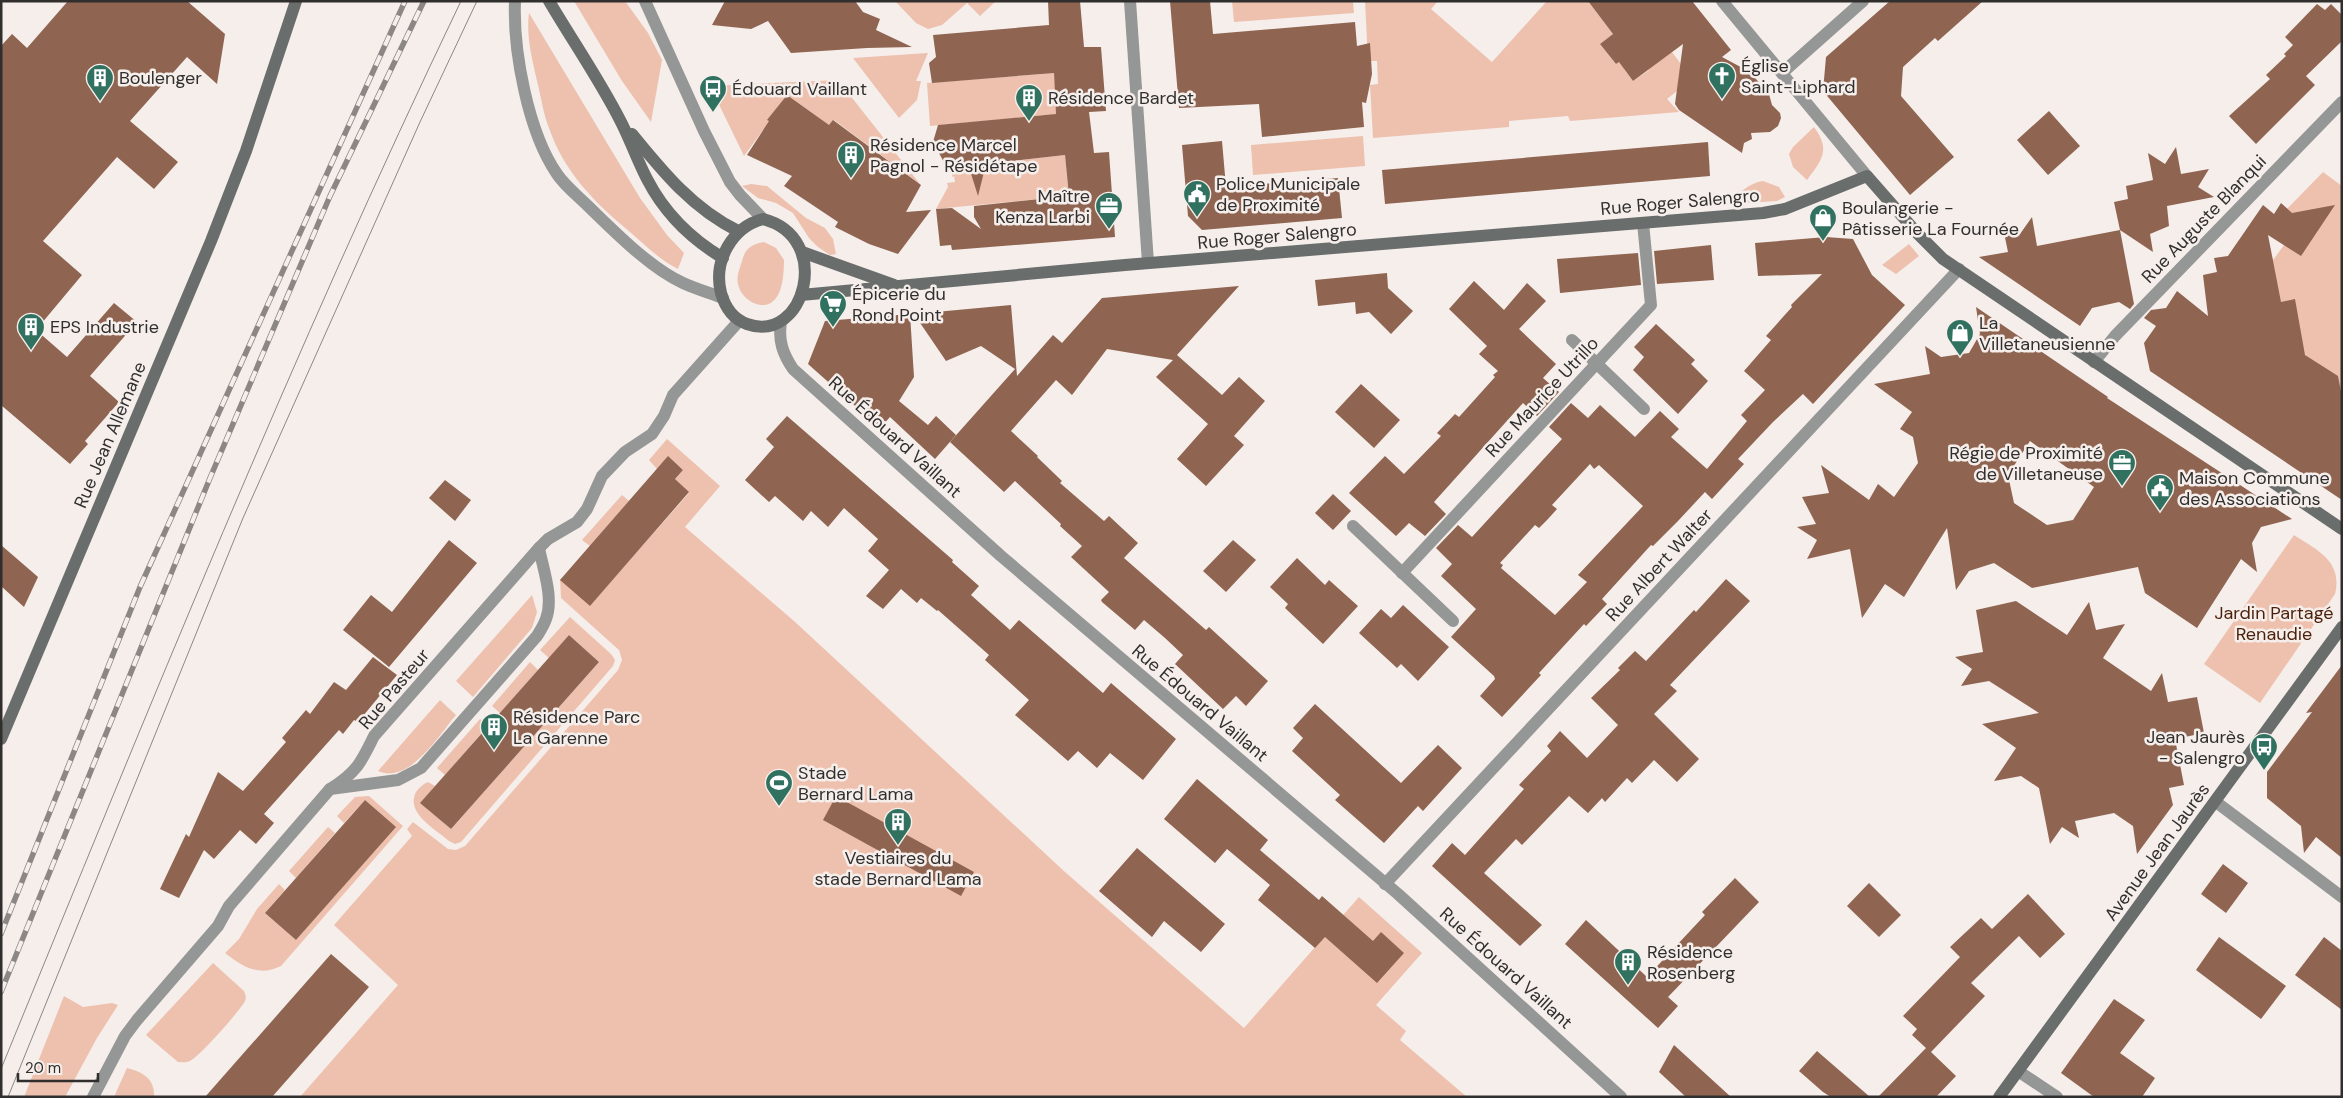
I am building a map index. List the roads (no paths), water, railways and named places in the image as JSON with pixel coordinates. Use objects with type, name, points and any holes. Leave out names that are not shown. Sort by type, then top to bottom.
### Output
[{"type":"street","name":"Rue Jean Allemane","points":[[1,739],[211,241],[246,151],[296,1]]},
{"type":"street","points":[[515,1],[515,36],[523,84],[541,143],[556,173],[608,225],[662,270],[682,283],[723,298]]},
{"type":"street","points":[[549,1],[618,116],[648,180],[664,206],[694,238],[723,258]]},
{"type":"street","points":[[645,1],[704,131],[730,182],[763,219]]},
{"type":"street","points":[[1130,1],[1148,263]]},
{"type":"street","points":[[1722,1],[1867,176],[1930,247],[1958,269],[2342,529]]},
{"type":"street","points":[[1782,73],[1864,1]]},
{"type":"street","name":"Rue Auguste Blanqui","points":[[2094,362],[2115,336],[2342,102]]},
{"type":"street","points":[[618,116],[663,171],[685,194],[700,208],[738,231]]},
{"type":"street","name":"Rue Roger Salengro","points":[[801,296],[1148,263],[1774,212],[1867,176]]},
{"type":"street","points":[[763,219],[773,221],[788,230],[802,252],[805,270],[801,296],[791,312],[780,322],[766,327],[740,321],[728,310],[723,298],[720,282],[723,258],[738,231],[749,223],[763,219]]},
{"type":"street","name":"Rue Maurice Utrillo","points":[[1402,573],[1651,305],[1643,223]]},
{"type":"street","name":"Rue Roger Salengro","points":[[802,252],[899,286]]},
{"type":"street","name":"Rue Albert Walter","points":[[1385,884],[1958,269]]},
{"type":"street","name":"Rue Pasteur","points":[[93,1097],[125,1036],[218,926],[228,906],[330,789],[345,780],[360,766],[374,736],[539,548],[548,539],[577,522],[587,509],[602,476],[625,452],[652,434],[659,425],[673,395],[740,321]]},
{"type":"street","name":"Rue Édouard Vaillant","points":[[780,322],[782,348],[793,369],[1001,556],[1385,884],[1621,1097]]},
{"type":"street","points":[[1572,340],[1644,409]]},
{"type":"street","points":[[1353,526],[1453,621]]},
{"type":"street","points":[[330,789],[398,780],[412,774],[426,764],[536,636],[546,619],[548,597],[539,548]]},
{"type":"street","name":"Avenue Jean Jaurès","points":[[1999,1097],[2342,627]]},
{"type":"street","points":[[2216,802],[2342,897]]},
{"type":"street","points":[[2018,1071],[2057,1097]]},
{"type":"tram line","points":[[1,1069],[280,398],[399,133],[461,1]]},
{"type":"tram line","points":[[8,1097],[243,518],[420,122],[477,1]]},
{"type":"railway","points":[[1,934],[140,587],[405,1]]},
{"type":"railway","points":[[1,992],[210,478],[330,196],[424,1]]},
{"type":"place","name":"Église Saint-Liphard","points":[[1722,100]]},
{"type":"place","name":"Boulenger","points":[[100,102]]},
{"type":"place","name":"Édouard Vaillant","points":[[713,113]]},
{"type":"place","name":"Résidence Bardet","points":[[1029,122]]},
{"type":"place","name":"Résidence Marcel Pagnol - Résidétape","points":[[851,179]]},
{"type":"place","name":"Police Municipale de Proximité","points":[[1197,218]]},
{"type":"place","name":"Maître Kenza Larbi","points":[[1109,230]]},
{"type":"place","name":"Boulangerie - Pâtisserie La Fournée","points":[[1823,242]]},
{"type":"place","name":"Épicerie du Rond Point","points":[[833,328]]},
{"type":"place","name":"EPS Industrie","points":[[31,351]]},
{"type":"place","name":"La Villetaneusienne","points":[[1960,357]]},
{"type":"place","name":"Régie de Proximité de Villetaneuse","points":[[2122,487]]},
{"type":"place","name":"Maison Commune des Associations","points":[[2160,512]]},
{"type":"place","name":"Résidence Parc La Garenne","points":[[494,751]]},
{"type":"place","name":"Jean Jaurès - Salengro","points":[[2264,771]]},
{"type":"place","name":"Stade Bernard Lama","points":[[779,807]]},
{"type":"place","name":"Vestiaires du stade Bernard Lama","points":[[898,846]]},
{"type":"place","name":"Résidence Rosenberg","points":[[1628,986]]},
{"type":"park label","name":"Jardin Partagé Renaudie","points":[[2274,623]]}]
